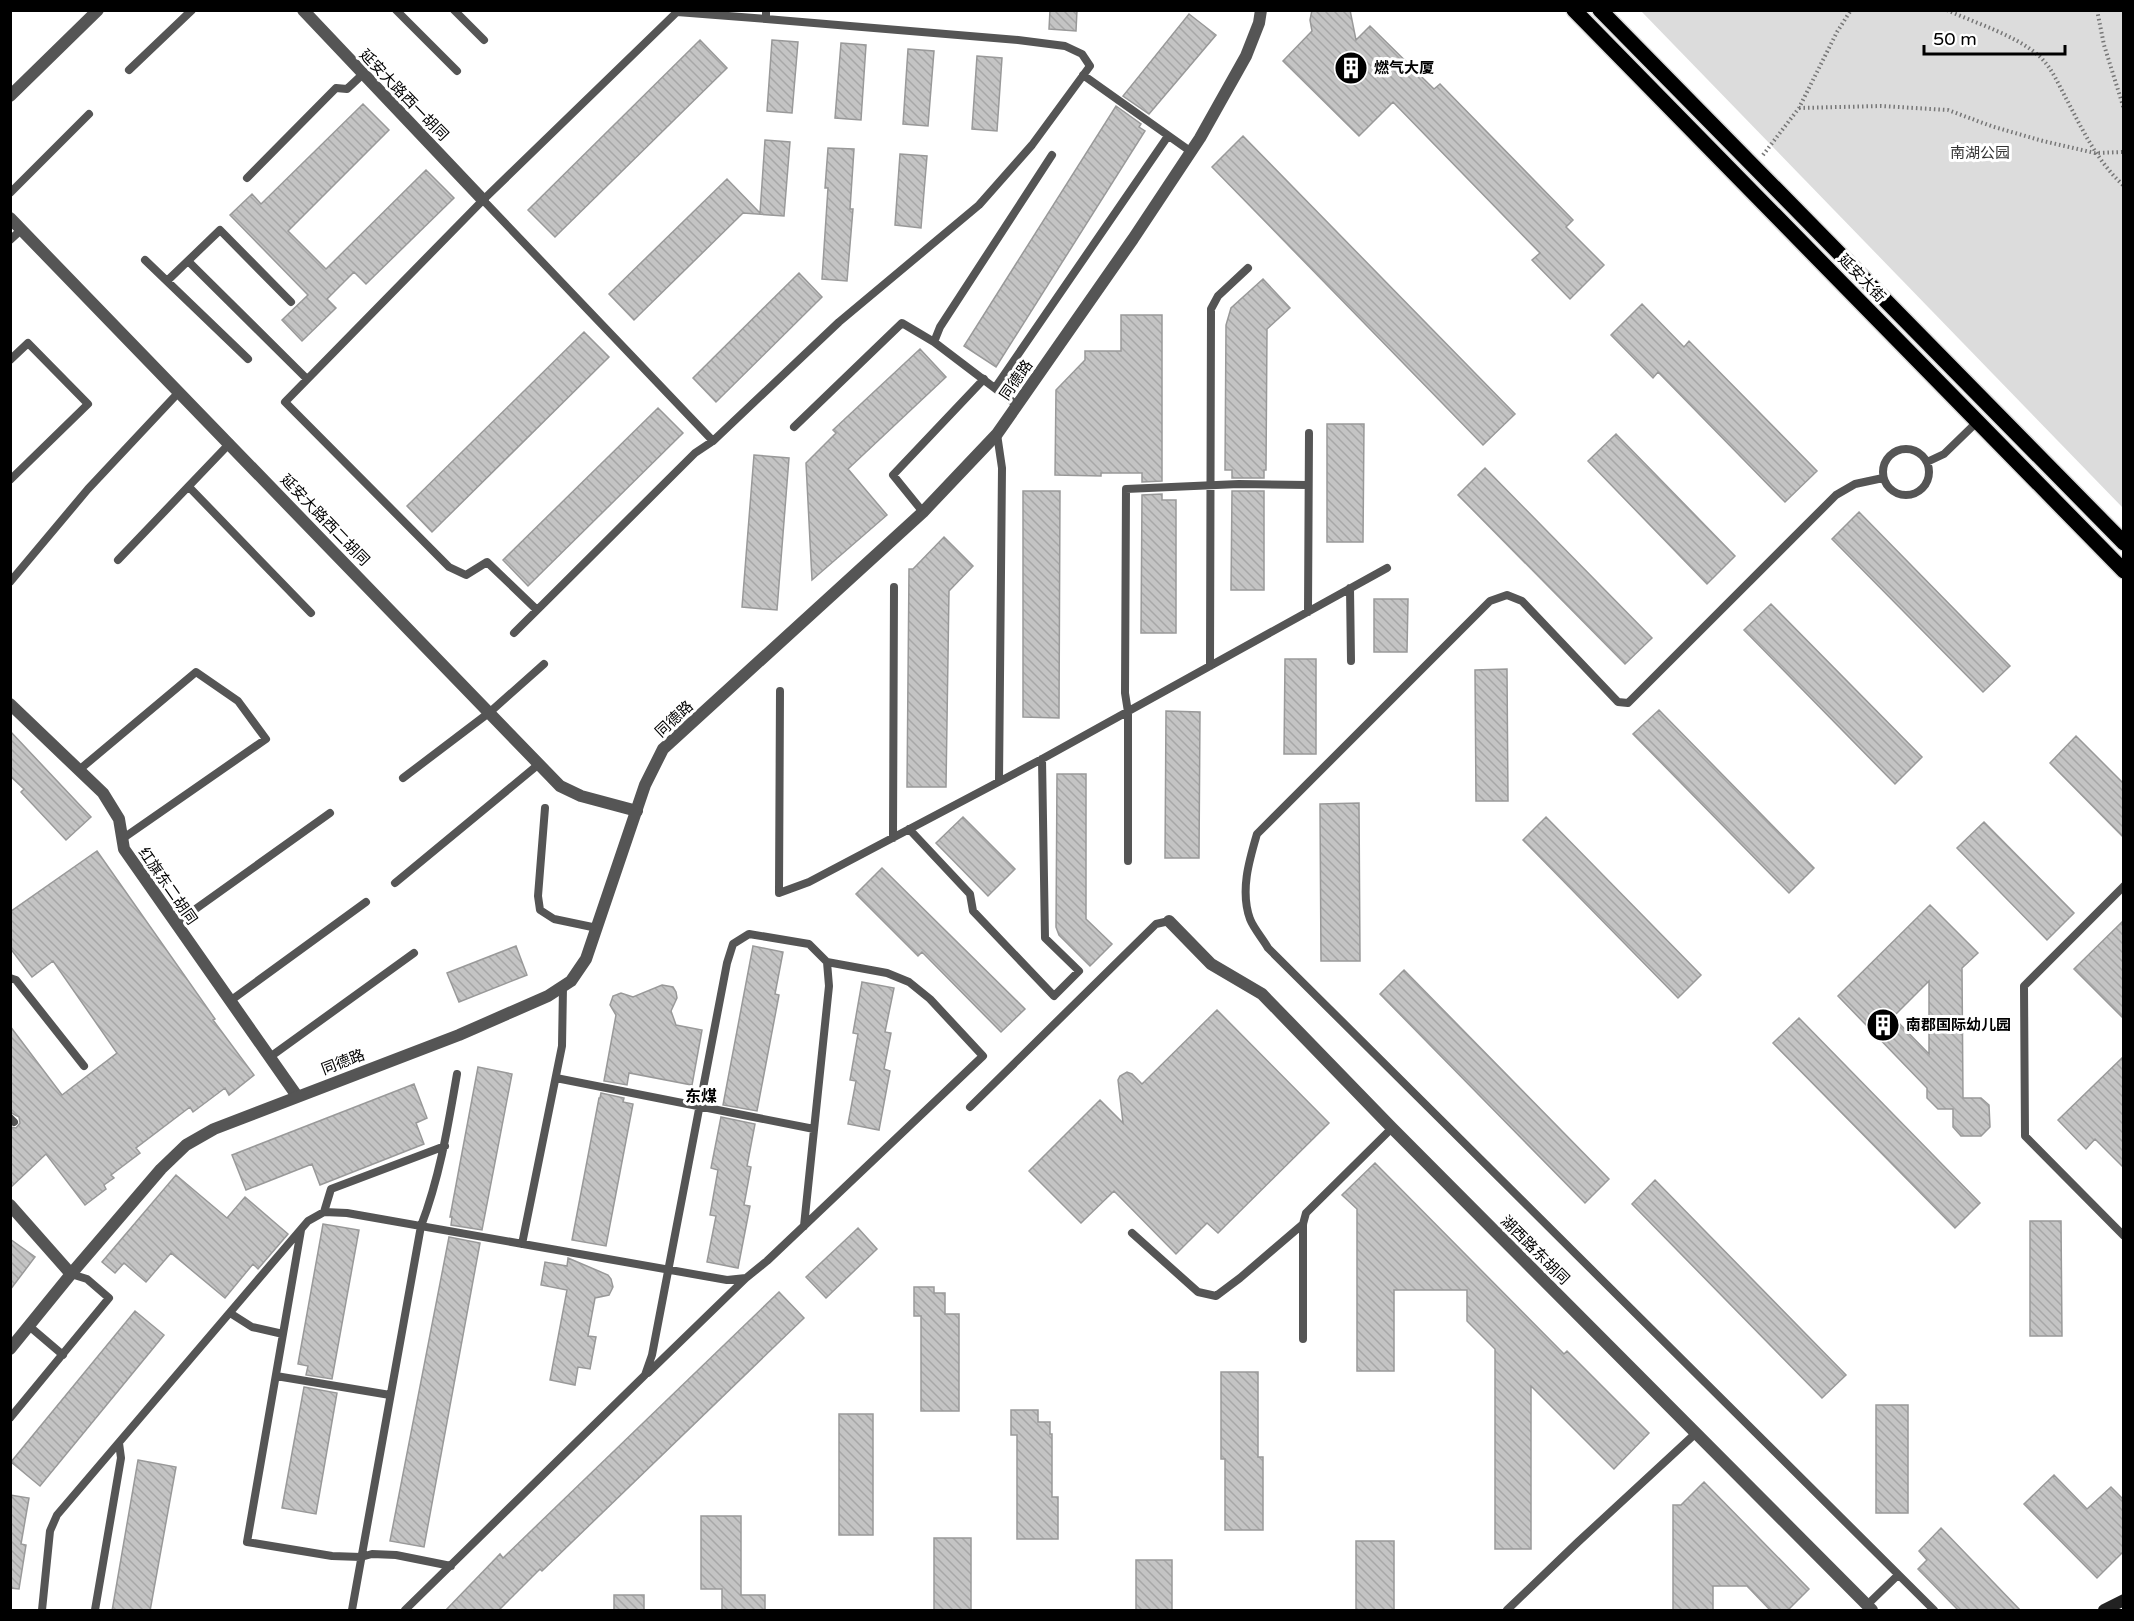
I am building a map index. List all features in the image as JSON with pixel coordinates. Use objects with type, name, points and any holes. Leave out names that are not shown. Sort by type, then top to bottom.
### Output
[{"type":"main road","name":"延安大街","points":[[1574,10],[2124,571]]},
{"type":"main road","name":"延安大街","points":[[1600,10],[2124,543]]},
{"type":"main road","points":[[2104,1611],[2124,1600]]},
{"type":"street","points":[[10,96],[98,10]]},
{"type":"street","name":"延安大路西一胡同","points":[[303,10],[483,200]]},
{"type":"street","name":"同德路","points":[[10,1349],[161,1169],[186,1145],[214,1129],[459,1035],[548,996],[572,981],[586,959],[645,785],[663,749],[923,512],[997,434],[1133,239],[1190,152],[1246,56],[1259,23],[1261,10]]},
{"type":"street","name":"延安大路西二胡同","points":[[10,218],[560,786],[581,796],[637,811]]},
{"type":"street","name":"红旗东二胡同","points":[[10,704],[103,793],[119,819],[124,849],[297,1096]]},
{"type":"street","name":"湖西路东胡同","points":[[1169,921],[1211,964],[1262,994],[1392,1128],[1870,1608]]},
{"type":"street","points":[[10,1205],[71,1274]]},
{"type":"lane","points":[[129,70],[192,10]]},
{"type":"lane","points":[[396,10],[457,71]]},
{"type":"lane","points":[[454,10],[484,40]]},
{"type":"lane","points":[[514,633],[695,453],[712,441],[839,322],[979,205],[1032,145],[1090,66],[1082,54],[1065,46],[1018,40],[766,15],[678,11],[483,200],[285,402],[449,567],[466,575],[487,562],[537,610]]},
{"type":"lane","points":[[247,178],[336,88],[347,89],[363,74]]},
{"type":"lane","points":[[1083,75],[1190,152]]},
{"type":"lane","points":[[10,193],[89,114]]},
{"type":"lane","points":[[995,388],[1168,136]]},
{"type":"lane","points":[[934,342],[940,327],[1052,155]]},
{"type":"lane","points":[[483,200],[712,441]]},
{"type":"lane","points":[[10,240],[21,230]]},
{"type":"lane","points":[[167,281],[220,230],[291,302]]},
{"type":"lane","points":[[145,260],[248,359]]},
{"type":"lane","points":[[188,261],[307,379]]},
{"type":"lane","points":[[1210,666],[1211,309],[1218,296],[1248,268]]},
{"type":"lane","points":[[794,427],[902,323],[934,342],[1017,405]]},
{"type":"lane","points":[[10,360],[28,343],[88,404],[10,480]]},
{"type":"lane","points":[[923,512],[893,475],[984,380]]},
{"type":"lane","points":[[10,582],[88,489],[180,392]]},
{"type":"lane","points":[[1928,462],[1944,454],[1977,422]]},
{"type":"lane","points":[[1308,612],[1309,433]]},
{"type":"lane","points":[[997,434],[1002,468],[999,781]]},
{"type":"lane","points":[[118,560],[230,443]]},
{"type":"lane","points":[[1898,449],[1915,450],[1928,462],[1928,479],[1919,492],[1911,495],[1897,494],[1891,490],[1883,478],[1885,460],[1898,449]]},
{"type":"lane","points":[[1883,478],[1855,484],[1836,495],[1628,703],[1618,702],[1522,601],[1508,595],[1490,601],[1257,834],[1247,865],[1245,894],[1251,920],[1268,948],[1934,1611]]},
{"type":"lane","points":[[1128,861],[1128,712],[1125,693],[1126,489],[1239,484],[1308,485]]},
{"type":"lane","points":[[189,487],[311,613]]},
{"type":"lane","points":[[780,691],[779,893],[808,882],[1041,759],[1387,568]]},
{"type":"lane","points":[[893,838],[894,586]]},
{"type":"lane","points":[[1350,588],[1351,661]]},
{"type":"lane","points":[[403,778],[490,712],[544,664]]},
{"type":"lane","points":[[79,770],[196,672],[238,701],[266,739],[122,839]]},
{"type":"lane","points":[[909,829],[970,894],[973,911],[1054,996],[1079,971],[1045,938],[1041,759]]},
{"type":"lane","points":[[395,883],[539,764]]},
{"type":"lane","points":[[545,808],[538,896],[540,910],[554,919],[597,928]]},
{"type":"lane","points":[[176,923],[330,813]]},
{"type":"lane","points":[[2124,886],[2024,986],[2025,1136],[2124,1236]]},
{"type":"lane","points":[[231,1001],[366,902]]},
{"type":"lane","points":[[970,1107],[1156,924],[1169,921]]},
{"type":"lane","points":[[405,1611],[746,1278],[983,1056],[930,999],[909,982],[887,973],[827,962],[808,944],[786,939],[749,934],[733,944],[727,963],[652,1355],[645,1375]]},
{"type":"lane","points":[[270,1057],[414,953]]},
{"type":"lane","points":[[804,1226],[829,986],[827,962]]},
{"type":"lane","points":[[10,978],[16,980],[84,1066]]},
{"type":"lane","points":[[522,1244],[562,1046],[563,987]]},
{"type":"lane","points":[[352,1611],[421,1226],[433,1193],[445,1146],[457,1074]]},
{"type":"lane","points":[[556,1078],[814,1129]]},
{"type":"lane","points":[[1303,1339],[1303,1224],[1306,1214],[1392,1128]]},
{"type":"lane","points":[[324,1212],[331,1189],[445,1146]]},
{"type":"lane","points":[[42,1611],[50,1531],[57,1515],[308,1221],[324,1212],[347,1213],[727,1280],[746,1278]]},
{"type":"lane","points":[[1132,1233],[1198,1292],[1216,1296],[1303,1224]]},
{"type":"lane","points":[[302,1228],[248,1542],[332,1556],[396,1555],[451,1566]]},
{"type":"lane","points":[[10,1418],[109,1298],[87,1279],[71,1274]]},
{"type":"lane","points":[[230,1313],[252,1327],[283,1334]]},
{"type":"lane","points":[[29,1326],[63,1355]]},
{"type":"lane","points":[[276,1376],[390,1395]]},
{"type":"lane","points":[[1507,1611],[1696,1433]]},
{"type":"lane","points":[[95,1611],[121,1458],[119,1443]]},
{"type":"lane","points":[[1870,1608],[1898,1575]]},
{"type":"path","points":[[1753,167],[1799,108],[1837,32],[1851,10]]},
{"type":"path","points":[[1947,10],[2023,44],[2040,57],[2055,76],[2095,153],[2108,172],[2124,186]]},
{"type":"path","points":[[2097,10],[2104,45],[2124,109]]},
{"type":"path","points":[[1799,108],[1881,106],[1948,110],[2001,129],[2095,153],[2124,152]]},
{"type":"green space","name":"南湖公园","points":[[1641,11],[2123,11],[2123,508]]},
{"type":"building","points":[[1050,10],[1077,10],[1076,31],[1049,29]]},
{"type":"building","points":[[1312,10],[1350,10],[1356,40],[1370,26],[1434,89],[1440,84],[1573,220],[1566,227],[1604,265],[1570,299],[1532,260],[1540,253],[1393,102],[1359,136],[1283,61],[1312,31],[1310,20]]},
{"type":"building","points":[[1189,14],[1216,35],[1149,114],[1123,96]]},
{"type":"building","points":[[700,40],[727,68],[555,237],[528,210]]},
{"type":"building","points":[[772,40],[798,42],[792,113],[767,111]]},
{"type":"building","points":[[841,43],[866,45],[861,120],[835,118]]},
{"type":"building","points":[[908,49],[934,51],[928,126],[903,124]]},
{"type":"building","points":[[977,56],[1002,58],[997,131],[972,129]]},
{"type":"building","points":[[363,104],[389,130],[288,231],[326,269],[426,170],[454,198],[366,284],[354,272],[327,299],[336,308],[302,341],[282,320],[308,295],[230,215],[252,194],[261,204]]},
{"type":"building","points":[[1116,106],[1141,124],[1139,127],[1145,131],[996,367],[964,346]]},
{"type":"building","points":[[1243,136],[1515,414],[1483,445],[1212,167]]},
{"type":"building","points":[[765,140],[790,142],[784,216],[743,213],[634,320],[609,294],[727,179],[760,213]]},
{"type":"building","points":[[828,148],[854,149],[850,209],[853,209],[847,281],[822,279],[828,188],[825,188]]},
{"type":"building","points":[[900,154],[927,156],[921,228],[895,225]]},
{"type":"building","points":[[799,273],[822,297],[716,402],[693,378]]},
{"type":"building","points":[[1263,279],[1290,308],[1267,329],[1266,470],[1264,470],[1264,478],[1232,478],[1232,470],[1225,470],[1226,325],[1231,308]]},
{"type":"building","points":[[1642,304],[1684,347],[1689,341],[1817,471],[1785,502],[1658,372],[1653,378],[1611,335]]},
{"type":"building","points":[[1121,315],[1162,315],[1162,481],[1142,482],[1142,473],[1101,473],[1101,476],[1055,475],[1056,390],[1085,360],[1085,351],[1121,351]]},
{"type":"building","points":[[584,332],[609,357],[432,532],[407,506]]},
{"type":"building","points":[[920,349],[946,377],[848,469],[887,515],[812,580],[806,463],[836,433],[833,430]]},
{"type":"building","points":[[658,408],[683,433],[528,586],[503,560]]},
{"type":"building","points":[[1327,424],[1364,424],[1363,542],[1327,542]]},
{"type":"building","points":[[1616,434],[1735,556],[1707,584],[1588,461]]},
{"type":"building","points":[[754,455],[789,458],[777,610],[742,607]]},
{"type":"building","points":[[1485,468],[1652,638],[1625,664],[1458,495]]},
{"type":"building","points":[[1023,491],[1060,491],[1059,718],[1023,717]]},
{"type":"building","points":[[1232,491],[1264,491],[1264,590],[1231,590]]},
{"type":"building","points":[[1162,494],[1162,500],[1176,500],[1176,633],[1141,633],[1142,495]]},
{"type":"building","points":[[1859,512],[2010,666],[1983,692],[1832,539]]},
{"type":"building","points":[[944,537],[973,566],[949,591],[946,787],[907,787],[909,569],[913,569]]},
{"type":"building","points":[[1374,599],[1408,599],[1407,652],[1374,652]]},
{"type":"building","points":[[1771,604],[1922,757],[1895,784],[1744,630]]},
{"type":"building","points":[[1285,659],[1316,659],[1316,754],[1284,754]]},
{"type":"building","points":[[1507,669],[1508,801],[1476,801],[1475,670]]},
{"type":"building","points":[[1659,710],[1814,868],[1789,893],[1633,734]]},
{"type":"building","points":[[1166,711],[1200,712],[1199,858],[1165,858]]},
{"type":"building","points":[[10,731],[91,817],[66,840],[21,792],[24,789],[10,776]]},
{"type":"building","points":[[2076,736],[2124,784],[2124,838],[2050,763]]},
{"type":"building","points":[[1057,774],[1086,774],[1086,919],[1112,944],[1090,966],[1059,935],[1056,927]]},
{"type":"building","points":[[1359,803],[1360,961],[1321,961],[1320,804]]},
{"type":"building","points":[[963,817],[1015,869],[988,896],[936,843]]},
{"type":"building","points":[[1546,817],[1701,975],[1678,998],[1523,840]]},
{"type":"building","points":[[1984,822],[2074,913],[2047,940],[1957,848]]},
{"type":"building","points":[[97,851],[215,1019],[213,1020],[254,1075],[229,1095],[225,1088],[193,1112],[190,1107],[136,1148],[140,1153],[111,1175],[114,1178],[104,1185],[106,1189],[85,1205],[46,1154],[10,1188],[10,1127],[16,1128],[20,1123],[19,1117],[10,1112],[10,1026],[62,1095],[117,1053],[53,961],[32,977],[10,948],[10,912]]},
{"type":"building","points":[[882,868],[1025,1009],[1001,1032],[922,952],[918,956],[856,894]]},
{"type":"building","name":"南郡国际幼儿园","points":[[1930,905],[1978,953],[1962,968],[1963,1098],[1981,1098],[1989,1105],[1990,1127],[1981,1136],[1961,1136],[1953,1127],[1953,1109],[1938,1109],[1927,1098],[1927,1088],[1838,996]],"holes":[[[1929,981],[1929,1054],[1893,1017]]]},
{"type":"building","points":[[2124,920],[2124,1019],[2074,969]]},
{"type":"building","points":[[516,946],[527,975],[459,1002],[447,973]]},
{"type":"building","points":[[753,946],[783,952],[775,994],[779,995],[757,1111],[723,1105]]},
{"type":"building","points":[[1404,970],[1609,1179],[1585,1203],[1380,994]]},
{"type":"building","points":[[862,982],[894,988],[885,1032],[891,1033],[884,1069],[890,1071],[879,1130],[848,1124],[856,1081],[850,1080],[858,1034],[853,1033]]},
{"type":"building","points":[[662,985],[673,987],[676,992],[677,998],[671,1011],[676,1025],[702,1030],[692,1085],[629,1073],[627,1085],[604,1081],[616,1015],[610,1005],[613,996],[621,993],[633,997]]},
{"type":"building","points":[[1217,1010],[1329,1123],[1218,1233],[1207,1223],[1176,1254],[1114,1191],[1081,1223],[1029,1171],[1100,1100],[1123,1123],[1118,1080],[1120,1076],[1127,1072],[1142,1084]]},
{"type":"building","points":[[1799,1018],[1980,1203],[1955,1228],[1773,1043]]},
{"type":"building","points":[[2124,1056],[2124,1168],[2095,1139],[2086,1149],[2058,1120]]},
{"type":"building","points":[[478,1067],[512,1074],[482,1230],[451,1225],[452,1217],[450,1217]]},
{"type":"building","points":[[414,1084],[427,1118],[416,1123],[424,1144],[320,1185],[312,1164],[246,1190],[232,1155]]},
{"type":"building","points":[[601,1093],[624,1098],[623,1102],[633,1104],[606,1246],[572,1240]]},
{"type":"building","points":[[721,1117],[755,1124],[747,1166],[751,1167],[744,1205],[750,1206],[738,1268],[707,1262],[716,1216],[710,1215],[718,1170],[711,1168]]},
{"type":"building","points":[[1375,1163],[1564,1354],[1567,1351],[1649,1433],[1614,1469],[1531,1386],[1531,1549],[1495,1549],[1495,1349],[1467,1321],[1467,1290],[1394,1290],[1394,1371],[1357,1371],[1357,1209],[1342,1195]]},
{"type":"building","points":[[176,1175],[227,1218],[245,1197],[288,1234],[258,1269],[253,1264],[225,1298],[171,1253],[146,1282],[124,1263],[115,1273],[102,1262]]},
{"type":"building","points":[[1655,1180],[1846,1375],[1822,1398],[1632,1204]]},
{"type":"building","points":[[2030,1221],[2061,1221],[2062,1336],[2030,1336]]},
{"type":"building","points":[[323,1224],[359,1230],[332,1379],[306,1375],[308,1366],[298,1364]]},
{"type":"building","points":[[858,1228],[877,1249],[826,1298],[806,1277]]},
{"type":"building","points":[[449,1237],[480,1243],[424,1547],[390,1541]]},
{"type":"building","points":[[10,1239],[35,1257],[10,1290]]},
{"type":"building","points":[[568,1258],[608,1275],[613,1287],[609,1295],[595,1298],[588,1336],[596,1337],[590,1369],[578,1367],[575,1385],[550,1380],[567,1290],[541,1285],[545,1262],[567,1266]]},
{"type":"building","points":[[914,1287],[934,1287],[934,1293],[945,1293],[945,1314],[959,1314],[959,1411],[921,1411],[921,1316],[914,1316]]},
{"type":"building","points":[[779,1292],[804,1318],[542,1571],[540,1569],[498,1611],[445,1611],[500,1554],[503,1558]]},
{"type":"building","points":[[135,1311],[164,1335],[40,1486],[11,1462]]},
{"type":"building","points":[[1221,1372],[1258,1372],[1258,1457],[1263,1457],[1263,1530],[1225,1530],[1225,1459],[1221,1459]]},
{"type":"building","points":[[304,1387],[337,1393],[316,1514],[282,1508]]},
{"type":"building","points":[[1876,1405],[1908,1405],[1908,1513],[1876,1513]]},
{"type":"building","points":[[1011,1410],[1038,1410],[1038,1422],[1050,1422],[1052,1497],[1058,1497],[1058,1539],[1017,1539],[1017,1435],[1011,1435]]},
{"type":"building","points":[[839,1414],[873,1414],[873,1535],[839,1535]]},
{"type":"building","points":[[138,1460],[176,1467],[150,1611],[112,1611]]},
{"type":"building","points":[[2054,1475],[2087,1509],[2111,1487],[2124,1500],[2124,1551],[2097,1578],[2024,1504]]},
{"type":"building","points":[[1704,1482],[1809,1589],[1787,1611],[1771,1611],[1747,1586],[1713,1586],[1713,1611],[1673,1611],[1673,1505],[1681,1505]]},
{"type":"building","points":[[10,1495],[29,1498],[21,1544],[26,1545],[19,1589],[10,1588]]},
{"type":"building","points":[[701,1516],[741,1516],[741,1595],[765,1595],[765,1611],[722,1611],[722,1589],[701,1589]]},
{"type":"building","points":[[1941,1528],[2021,1611],[1959,1611],[1918,1569],[1927,1560],[1919,1551]]},
{"type":"building","points":[[934,1538],[971,1538],[971,1611],[934,1611]]},
{"type":"building","points":[[1356,1541],[1394,1541],[1394,1611],[1356,1611]]},
{"type":"building","points":[[1136,1560],[1172,1560],[1172,1611],[1136,1611]]},
{"type":"building","points":[[614,1595],[644,1595],[644,1611],[614,1611]]},
{"type":"place","name":"燃气大厦","points":[[1351,68]]},
{"type":"place","name":"南郡国际幼儿园","points":[[1883,1025]]},
{"type":"district","name":"东煤","points":[[701,1097]]}]
